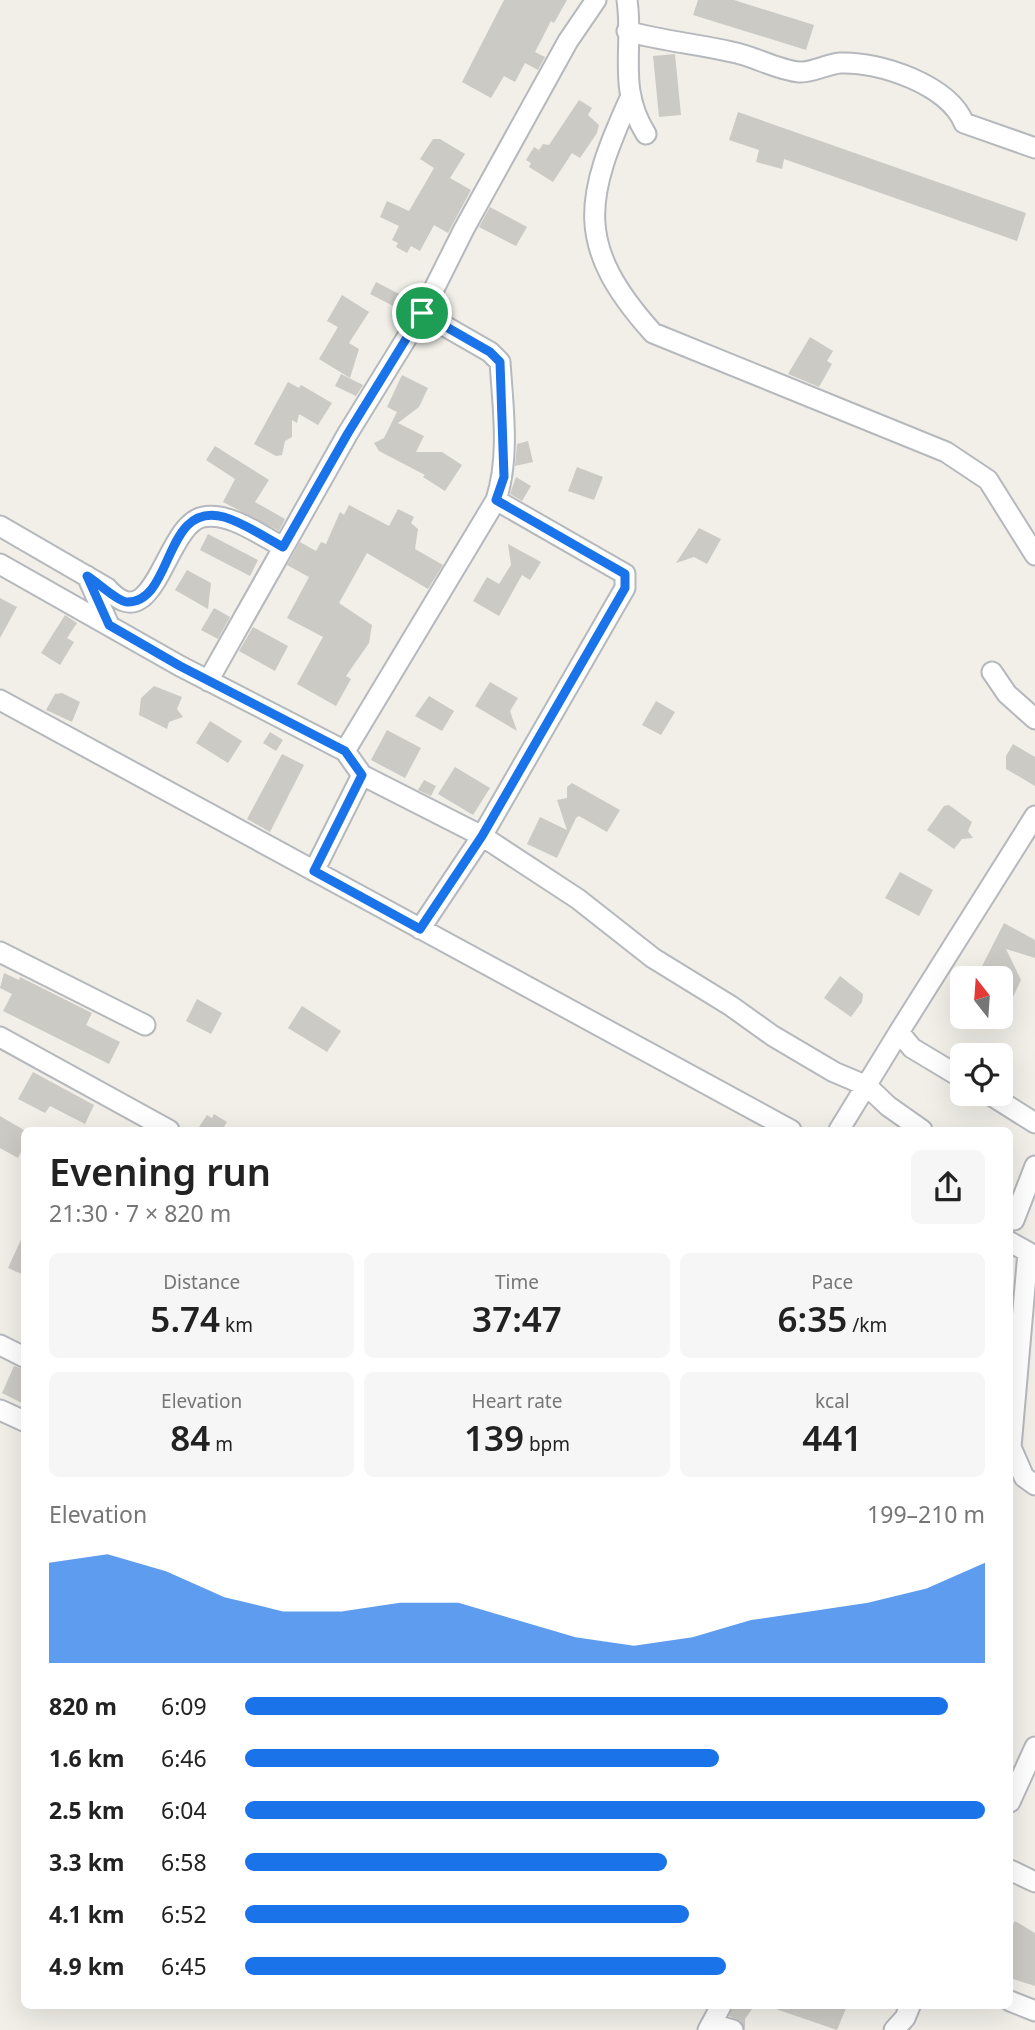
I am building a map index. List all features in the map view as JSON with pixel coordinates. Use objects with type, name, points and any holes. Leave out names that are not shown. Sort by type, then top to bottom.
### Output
[{"type":"street","points":[[208,681],[348,433],[422,313],[464,229],[568,41],[596,0]]},
{"type":"street","points":[[627,0],[626,64],[634,114],[646,134]]},
{"type":"street","points":[[628,31],[655,39],[734,52],[799,72],[842,63],[897,72],[933,88],[961,116],[964,123],[1035,148]]},
{"type":"street","points":[[631,96],[597,187],[594,224],[598,254],[633,310],[653,333],[946,452],[988,480],[1035,555]]},
{"type":"street","points":[[345,751],[496,500],[504,477],[500,362],[490,352],[422,313]]},
{"type":"street","points":[[420,929],[482,836],[625,588],[625,574],[615,567],[496,500]]},
{"type":"street","points":[[0,526],[107,588],[118,600],[128,603],[145,596],[154,586],[183,529],[201,517],[223,517],[283,547]]},
{"type":"street","points":[[0,564],[208,681],[345,751],[362,775],[482,836],[578,899],[653,958],[793,1048],[834,1072],[867,1086],[888,1106],[918,1127]]},
{"type":"street","points":[[87,576],[109,625]]},
{"type":"street","points":[[992,672],[1007,694],[1035,719]]},
{"type":"street","points":[[0,700],[785,1127]]},
{"type":"street","points":[[314,871],[362,775]]},
{"type":"street","points":[[841,1127],[1035,816]]},
{"type":"street","points":[[0,952],[145,1025]]},
{"type":"street","points":[[899,1031],[912,1048],[950,1071]]},
{"type":"street","points":[[1,1041],[163,1127]]},
{"type":"street","points":[[1008,1106],[1035,1123]]},
{"type":"street","points":[[1013,1216],[1035,1166]]},
{"type":"street","points":[[1013,1243],[1028,1252],[1013,1424]]},
{"type":"street","points":[[0,1345],[21,1356]]},
{"type":"street","points":[[0,1410],[21,1420]]},
{"type":"street","points":[[1013,1452],[1024,1477],[1035,1485]]},
{"type":"street","points":[[1013,1795],[1035,1747]]},
{"type":"street","points":[[1013,1871],[1035,1882]]},
{"type":"street","points":[[1013,2002],[1035,2011]]},
{"type":"street","points":[[719,2009],[710,2027],[733,2030]]},
{"type":"street","points":[[894,2030],[905,2018],[909,2009]]},
{"type":"building","points":[[504,0],[567,0],[554,23],[551,21],[535,52],[545,57],[538,70],[525,63],[515,82],[504,76],[491,98],[462,82]]},
{"type":"building","points":[[698,0],[734,0],[814,25],[806,50],[693,15]]},
{"type":"building","points":[[675,54],[681,115],[659,117],[653,56]]},
{"type":"building","points":[[579,100],[592,108],[588,115],[599,125],[597,133],[580,158],[572,153],[553,182],[529,167],[531,163],[526,160],[534,147],[539,150],[543,144],[549,145]]},
{"type":"building","points":[[738,112],[1026,213],[1017,241],[784,159],[782,169],[756,162],[759,150],[729,140]]},
{"type":"building","points":[[433,139],[440,139],[465,154],[450,178],[471,190],[448,233],[434,225],[420,251],[411,246],[407,253],[396,247],[398,243],[392,240],[399,226],[380,217],[387,201],[409,211],[434,168],[420,159]]},
{"type":"building","points":[[490,207],[527,227],[516,246],[479,227]]},
{"type":"building","points":[[376,282],[407,298],[401,310],[370,294]]},
{"type":"building","points":[[342,295],[369,312],[349,343],[359,349],[350,378],[319,359],[338,327],[327,321]]},
{"type":"building","points":[[810,337],[833,351],[827,361],[832,364],[819,387],[788,374]]},
{"type":"building","points":[[341,374],[363,385],[356,396],[335,386]]},
{"type":"building","points":[[402,375],[428,388],[419,407],[398,423],[424,436],[416,452],[442,452],[462,465],[445,491],[423,477],[425,475],[379,451],[374,443],[384,438],[397,412],[387,407]]},
{"type":"building","points":[[288,382],[299,388],[301,385],[332,403],[318,425],[299,414],[297,423],[292,420],[292,437],[285,441],[282,455],[276,456],[254,444]]},
{"type":"building","points":[[528,441],[533,462],[515,466],[517,444]]},
{"type":"building","points":[[215,446],[269,480],[255,502],[285,519],[279,531],[223,502],[235,479],[206,460]]},
{"type":"building","points":[[577,467],[603,477],[594,500],[568,491]]},
{"type":"building","points":[[516,477],[531,486],[522,501],[510,494]]},
{"type":"building","points":[[349,505],[389,526],[398,509],[414,517],[411,523],[418,529],[415,549],[443,565],[428,589],[367,553],[339,603],[372,625],[369,643],[346,676],[351,679],[336,706],[297,684],[323,637],[287,618],[309,577],[287,565],[300,542],[316,551],[321,542],[326,544],[340,512],[344,515]]},
{"type":"building","points":[[699,528],[721,539],[707,564],[694,557],[676,563]]},
{"type":"building","points":[[208,534],[258,560],[250,576],[200,550]]},
{"type":"building","points":[[508,544],[541,562],[530,580],[522,575],[499,616],[473,601],[487,577],[499,584],[511,565]]},
{"type":"building","points":[[187,570],[211,583],[208,609],[175,590]]},
{"type":"building","points":[[0,598],[17,607],[0,638]]},
{"type":"building","points":[[214,608],[230,617],[218,639],[201,630]]},
{"type":"building","points":[[65,615],[77,623],[67,638],[74,642],[60,665],[41,653]]},
{"type":"building","points":[[253,627],[288,646],[275,671],[239,651]]},
{"type":"building","points":[[490,682],[518,698],[510,711],[517,731],[475,706]]},
{"type":"building","points":[[154,686],[182,697],[177,709],[183,717],[169,722],[167,729],[139,715],[141,698]]},
{"type":"building","points":[[62,693],[80,702],[72,722],[46,710],[55,694]]},
{"type":"building","points":[[429,696],[454,711],[442,731],[415,716]]},
{"type":"building","points":[[656,701],[675,712],[661,735],[642,725]]},
{"type":"building","points":[[210,721],[242,741],[228,763],[196,743]]},
{"type":"building","points":[[387,730],[421,748],[405,778],[371,760]]},
{"type":"building","points":[[270,732],[283,740],[276,751],[263,743]]},
{"type":"building","points":[[1013,744],[1035,757],[1035,786],[1006,769],[1006,756]]},
{"type":"building","points":[[282,754],[304,765],[270,832],[247,819]]},
{"type":"building","points":[[455,767],[490,788],[473,815],[438,794]]},
{"type":"building","points":[[424,780],[436,786],[431,796],[418,790]]},
{"type":"building","points":[[572,783],[620,810],[607,832],[579,816],[576,818],[557,858],[527,844],[540,817],[567,830],[557,800],[567,798],[567,787]]},
{"type":"building","points":[[949,805],[972,822],[968,831],[973,838],[962,839],[954,849],[927,830],[944,806]]},
{"type":"building","points":[[900,872],[933,890],[919,916],[885,898]]},
{"type":"building","points":[[1004,923],[1035,940],[1035,958],[1006,949],[1021,980],[1013,997],[1013,966],[982,966]]},
{"type":"building","points":[[4,973],[19,980],[20,977],[92,1013],[86,1025],[120,1042],[109,1064],[3,1011],[12,994],[0,988]]},
{"type":"building","points":[[840,976],[863,994],[862,1002],[851,1017],[824,998]]},
{"type":"building","points":[[197,999],[222,1013],[211,1034],[186,1021]]},
{"type":"building","points":[[302,1006],[341,1031],[327,1052],[288,1028]]},
{"type":"building","points":[[33,1072],[94,1105],[85,1124],[50,1106],[45,1113],[18,1099]]},
{"type":"building","points":[[214,1114],[227,1122],[224,1127],[199,1127],[207,1115],[212,1118]]},
{"type":"building","points":[[0,1116],[21,1128],[21,1152],[18,1158],[0,1148]]},
{"type":"building","points":[[21,1240],[21,1274],[8,1268]]},
{"type":"building","points":[[14,1366],[21,1368],[21,1402],[2,1393]]},
{"type":"building","points":[[1015,1921],[1035,1933],[1035,1986],[1013,1979]]},
{"type":"building","points":[[732,2009],[752,2009],[745,2019],[745,2030],[741,2021],[729,2016]]},
{"type":"building","points":[[776,2009],[846,2009],[837,2030]]},
{"type":"route","points":[[422,313],[490,352],[500,362],[504,477],[496,500],[605,560],[625,574],[625,588],[482,836],[420,929],[314,871],[362,775],[345,751],[260,709],[109,625],[87,576],[107,588],[118,600],[128,603],[145,596],[154,586],[183,529],[201,517],[223,517],[283,547],[348,433],[422,313]]}]
